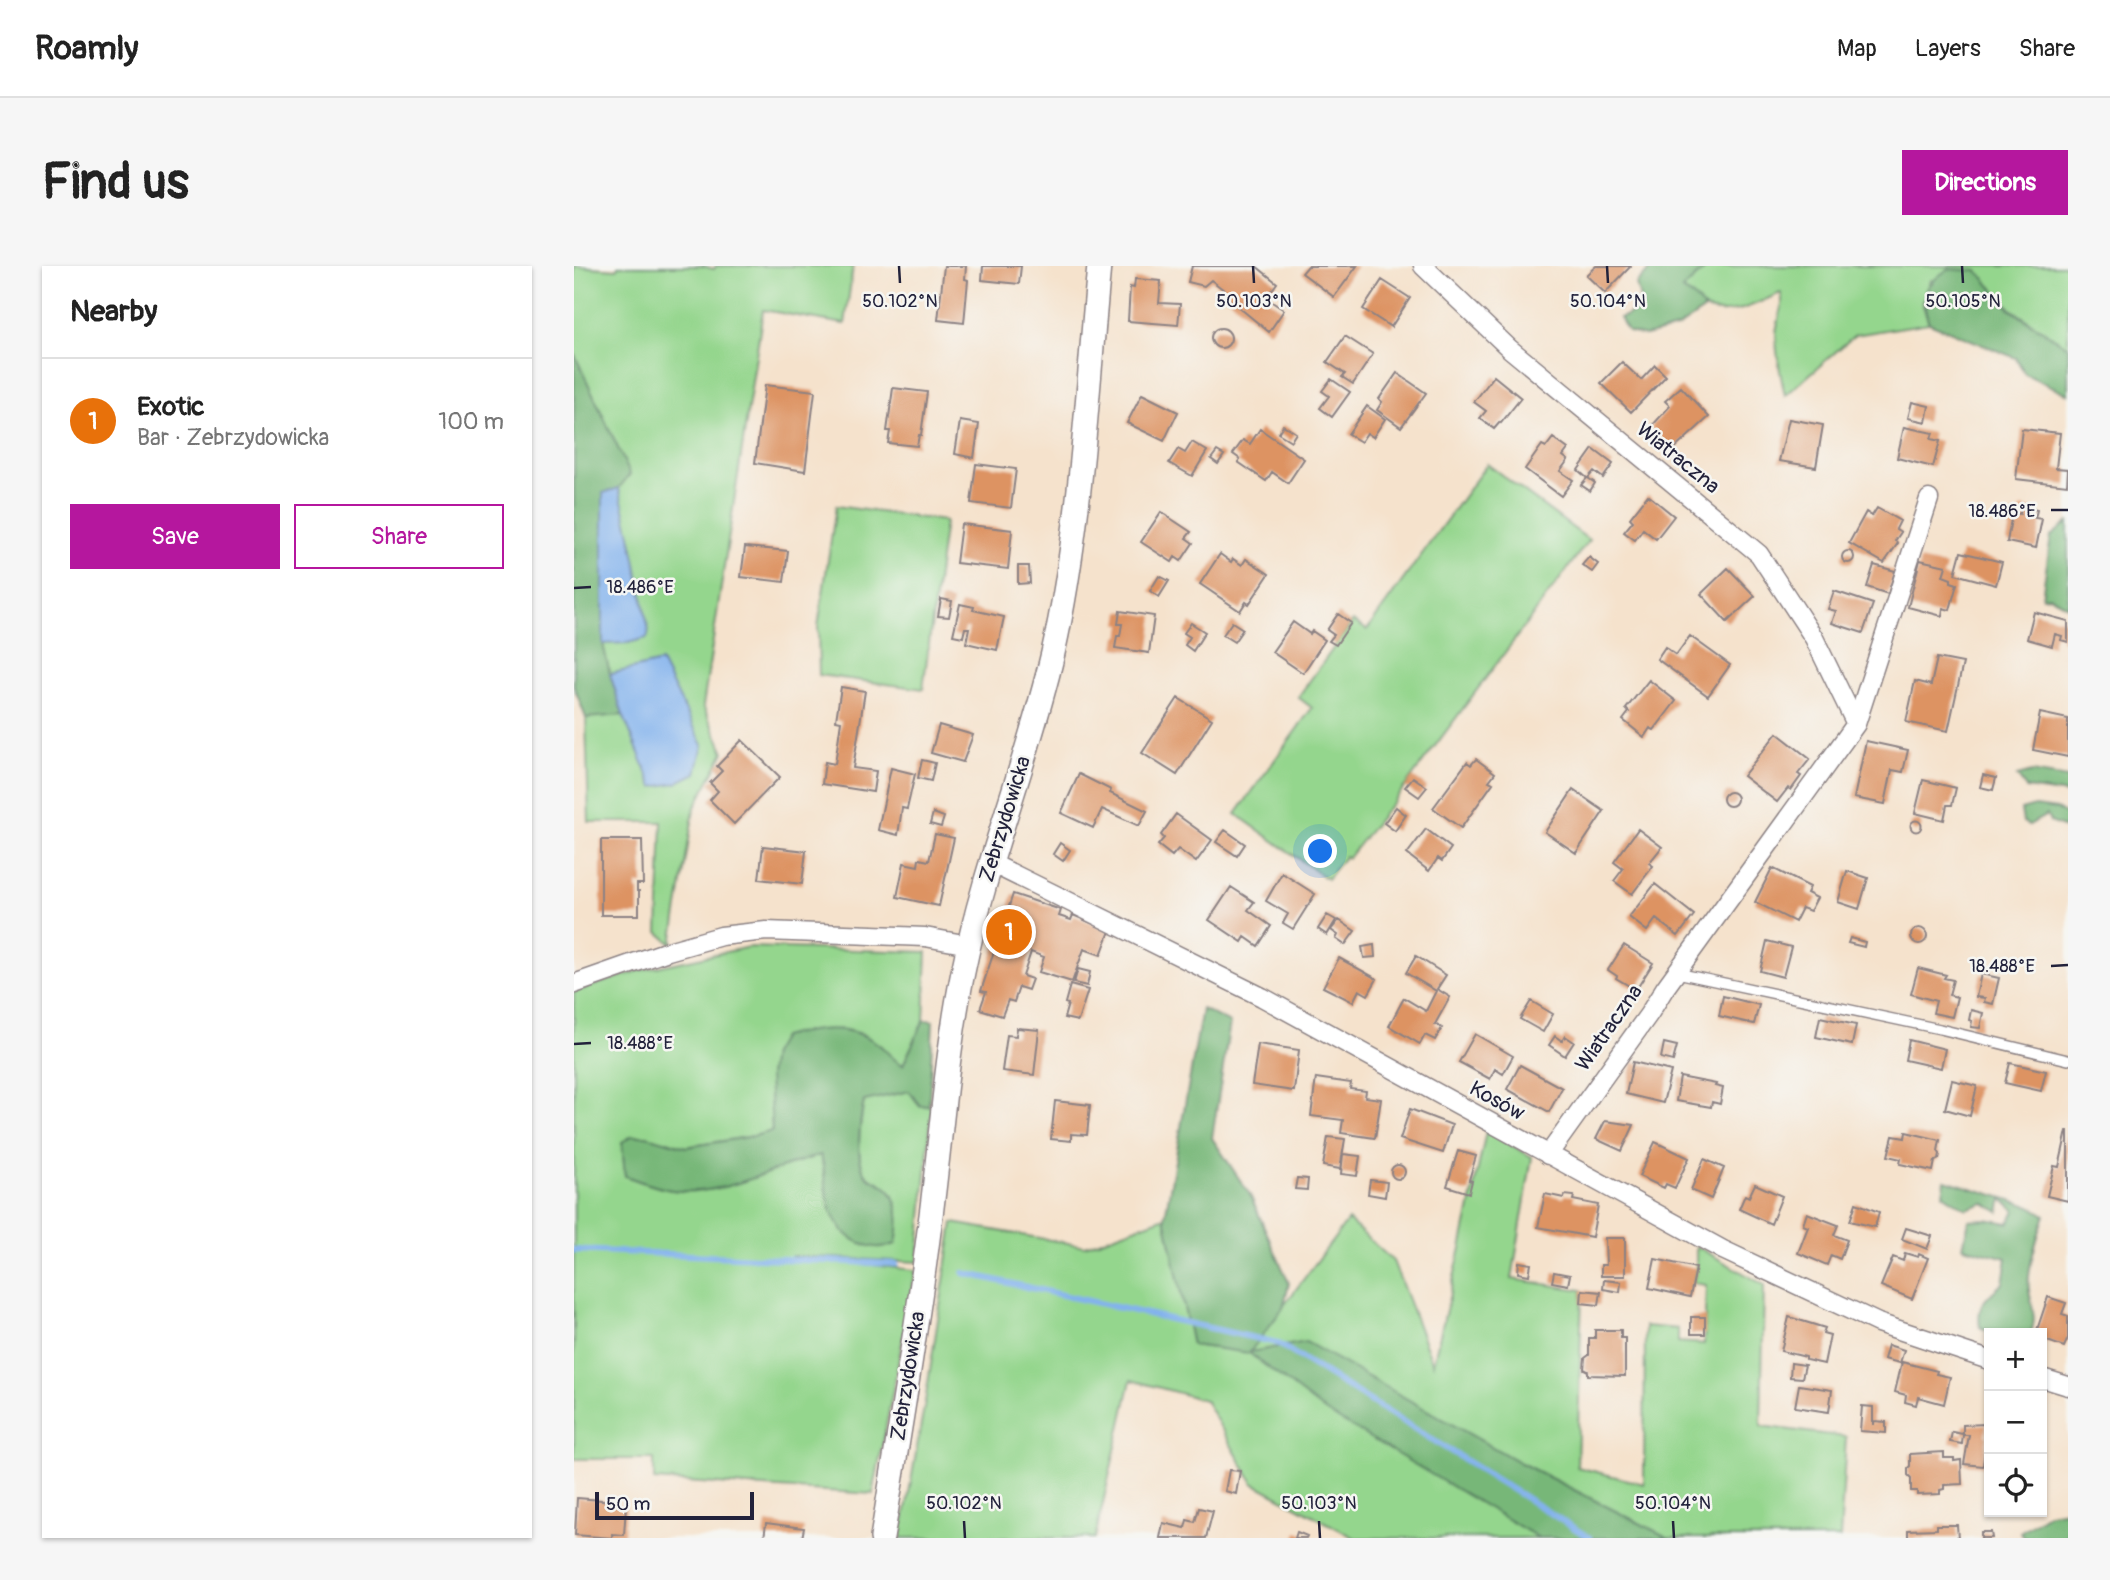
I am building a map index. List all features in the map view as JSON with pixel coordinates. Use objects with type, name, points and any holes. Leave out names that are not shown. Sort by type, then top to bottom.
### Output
[{"type":"street","name":"Zebrzydowicka","points":[[882,1538],[922,1286],[952,1042],[969,945],[990,863],[1042,697],[1063,601],[1079,483],[1100,266]]},
{"type":"street","name":"Wiatraczna","points":[[1423,266],[1510,349],[1759,554],[1814,638],[1856,724]]},
{"type":"street","name":"Wiatraczna","points":[[1548,1155],[1676,972],[1856,724],[1928,499]]},
{"type":"street","name":"Kosów","points":[[990,863],[1262,997],[1723,1250],[1868,1319],[1984,1358]]},
{"type":"street","points":[[574,984],[668,951],[721,936],[766,931],[925,937],[969,945]]},
{"type":"street","points":[[2047,1380],[2068,1386]]},
{"type":"lane","points":[[1676,972],[1927,1026],[2068,1060]]},
{"type":"green space","points":[[574,266],[617,269],[618,266],[703,266],[714,269],[716,266],[853,266],[845,324],[763,310],[703,706],[724,752],[694,809],[672,944],[658,932],[662,822],[589,822],[586,718],[574,686]]},
{"type":"green space","points":[[1653,266],[1715,266],[1705,269],[1682,290],[1693,296],[1705,309],[1677,328],[1645,336],[1628,332],[1620,318],[1636,311],[1640,299],[1636,284]]},
{"type":"green space","points":[[1715,266],[2068,266],[2068,347],[2011,309],[1992,287],[1931,280],[1922,303],[1929,323],[1855,335],[1785,396],[1776,344],[1776,330],[1782,305],[1781,293],[1736,311],[1708,310],[1682,290],[1705,269]]},
{"type":"green space","points":[[1948,269],[1978,271],[2011,310],[2068,347],[2068,394],[2025,374],[2016,358],[1929,323],[1925,305],[1926,292],[1934,280]]},
{"type":"green space","points":[[574,353],[630,474],[619,488],[603,494],[603,644],[623,715],[586,718],[574,686]]},
{"type":"green space","points":[[1487,464],[1589,540],[1400,793],[1348,858],[1345,856],[1327,879],[1236,814],[1312,708],[1298,697],[1353,621],[1367,630]]},
{"type":"green space","points":[[836,506],[945,521],[923,689],[819,675],[818,627]]},
{"type":"green space","points":[[2068,522],[2068,606],[2049,596],[2042,597],[2051,536]]},
{"type":"green space","points":[[2032,772],[2068,778],[2068,794],[2026,788],[2017,776]]},
{"type":"green space","points":[[2035,806],[2057,809],[2068,816],[2068,829],[2050,822],[2047,815],[2029,825],[2023,822],[2021,810]]},
{"type":"green space","points":[[749,947],[927,952],[924,1020],[903,1065],[892,1060],[881,1046],[863,1034],[841,1029],[772,1054],[772,1131],[685,1147],[668,1141],[622,1142],[625,1176],[673,1190],[711,1190],[730,1186],[821,1155],[829,1206],[838,1224],[898,1212],[891,1193],[863,1169],[859,1140],[864,1101],[909,1091],[920,1106],[932,1106],[918,1262],[791,1256],[916,1270],[873,1494],[654,1480],[654,1459],[574,1459],[574,992],[638,971]]},
{"type":"green space","points":[[1202,1009],[1230,1023],[1212,1138],[1250,1195],[1289,1283],[1283,1308],[1250,1352],[1306,1342],[1521,1463],[1669,1538],[1539,1538],[1326,1412],[1249,1353],[1192,1345],[1165,1217]]},
{"type":"green space","points":[[924,1020],[933,1021],[929,1105],[920,1106],[909,1091],[864,1101],[861,1118],[860,1160],[867,1176],[886,1187],[897,1207],[899,1222],[896,1244],[874,1247],[864,1244],[854,1240],[839,1225],[827,1199],[821,1155],[710,1190],[672,1190],[625,1176],[622,1142],[632,1136],[647,1136],[686,1147],[772,1131],[769,1075],[772,1054],[782,1037],[807,1031],[844,1030],[867,1037],[903,1065]]},
{"type":"green space","points":[[1486,1131],[1532,1157],[1512,1279],[1582,1290],[1577,1467],[1644,1484],[1645,1326],[1678,1329],[1678,1342],[1704,1344],[1706,1285],[1693,1283],[1696,1246],[1764,1285],[1761,1426],[1846,1437],[1840,1538],[1355,1538],[1253,1483],[1205,1400],[1131,1380],[1095,1538],[901,1538],[953,1223],[1085,1246],[1165,1217],[1192,1345],[1249,1352],[1348,1220],[1393,1261],[1433,1364]]},
{"type":"green space","points":[[1945,1180],[2030,1206],[2045,1215],[2029,1273],[2034,1318],[2032,1328],[1984,1329],[1980,1327],[1981,1307],[2003,1283],[2007,1258],[1963,1247],[1969,1220],[1986,1219],[2009,1223],[2015,1210],[2002,1199],[1999,1212],[1984,1203],[1966,1209],[1943,1194]]},
{"type":"green space","points":[[2068,1510],[2068,1538],[2024,1538],[2020,1532],[2047,1517],[2049,1513]]},
{"type":"water","points":[[619,488],[649,631],[647,638],[628,643],[603,644],[603,493]]},
{"type":"water","points":[[661,662],[703,745],[696,773],[676,783],[653,787],[623,715],[610,674]]},
{"type":"building","points":[[944,266],[966,266],[965,279],[968,280],[964,323],[938,320]]},
{"type":"building","points":[[983,266],[1021,266],[1019,284],[982,280]]},
{"type":"building","points":[[1192,266],[1256,266],[1277,283],[1266,298],[1284,310],[1269,332],[1225,296],[1228,293],[1211,280],[1204,286],[1188,282]]},
{"type":"building","points":[[1308,266],[1357,266],[1334,297],[1302,273]]},
{"type":"building","points":[[1596,266],[1631,266],[1605,293],[1586,275]]},
{"type":"building","points":[[1135,279],[1161,281],[1159,303],[1180,304],[1178,325],[1128,321],[1130,287],[1134,288]]},
{"type":"building","points":[[1382,280],[1410,298],[1391,327],[1363,309]]},
{"type":"building","points":[[1221,328],[1228,331],[1231,338],[1228,345],[1221,348],[1214,345],[1211,338],[1214,331]]},
{"type":"building","points":[[1345,336],[1373,354],[1353,384],[1342,377],[1345,374],[1327,362]]},
{"type":"building","points":[[1622,362],[1641,380],[1655,365],[1666,376],[1631,412],[1601,383]]},
{"type":"building","points":[[1397,373],[1426,393],[1401,427],[1377,410],[1382,402],[1379,399]]},
{"type":"building","points":[[1494,376],[1521,398],[1494,429],[1480,418],[1486,411],[1474,402]]},
{"type":"building","points":[[1331,379],[1350,392],[1332,417],[1320,408],[1329,396],[1322,391]]},
{"type":"building","points":[[765,385],[815,391],[805,471],[755,463]]},
{"type":"building","points":[[1681,387],[1709,417],[1672,451],[1651,427],[1670,406],[1665,401]]},
{"type":"building","points":[[893,388],[927,392],[917,446],[888,443]]},
{"type":"building","points":[[1142,394],[1178,412],[1164,441],[1127,423]]},
{"type":"building","points":[[1912,402],[1929,406],[1926,422],[1908,418]]},
{"type":"building","points":[[1367,406],[1385,419],[1373,437],[1367,433],[1361,442],[1348,434]]},
{"type":"building","points":[[1789,419],[1823,425],[1816,467],[1779,461]]},
{"type":"building","points":[[960,421],[979,424],[974,458],[955,454]]},
{"type":"building","points":[[1283,425],[1296,433],[1291,441],[1278,433]]},
{"type":"building","points":[[1904,427],[1933,433],[1931,439],[1940,441],[1933,467],[1897,458]]},
{"type":"building","points":[[1260,429],[1304,459],[1288,483],[1272,472],[1266,481],[1238,462],[1240,459],[1233,454],[1243,440],[1250,444]]},
{"type":"building","points":[[2022,429],[2060,433],[2056,468],[2068,469],[2067,485],[2016,479]]},
{"type":"building","points":[[1553,438],[1568,449],[1563,456],[1568,460],[1560,471],[1573,480],[1561,496],[1525,469],[1542,445],[1546,447]]},
{"type":"building","points":[[1192,442],[1207,451],[1192,476],[1169,463],[1178,449],[1185,453]]},
{"type":"building","points":[[1593,449],[1613,464],[1603,478],[1594,471],[1588,478],[1595,483],[1590,491],[1581,485],[1587,478],[1578,470]]},
{"type":"building","points":[[1217,451],[1224,455],[1218,464],[1211,459]]},
{"type":"building","points":[[976,464],[1016,469],[1011,508],[971,503]]},
{"type":"building","points":[[1648,495],[1674,516],[1656,539],[1643,529],[1635,540],[1624,532],[1633,521],[1630,518]]},
{"type":"building","points":[[2021,507],[2037,510],[2035,518],[2042,519],[2036,548],[2007,542],[2012,513],[2020,514]]},
{"type":"building","points":[[1877,508],[1900,521],[1896,529],[1901,532],[1895,541],[1898,543],[1884,563],[1849,543],[1866,512],[1872,516]]},
{"type":"building","points":[[1161,512],[1191,532],[1186,538],[1193,543],[1181,561],[1175,557],[1172,562],[1141,542]]},
{"type":"building","points":[[961,524],[1012,530],[1008,569],[956,563]]},
{"type":"building","points":[[745,547],[788,551],[784,582],[741,577]]},
{"type":"building","points":[[1848,551],[1854,557],[1848,563],[1842,557]]},
{"type":"building","points":[[1961,552],[2002,562],[1996,585],[1955,574]]},
{"type":"building","points":[[1220,554],[1231,562],[1233,559],[1242,565],[1246,559],[1269,574],[1249,604],[1246,602],[1240,611],[1200,584]]},
{"type":"building","points":[[1589,557],[1598,564],[1592,572],[1582,565]]},
{"type":"building","points":[[1920,560],[1946,566],[1943,576],[1957,584],[1950,610],[1943,608],[1942,616],[1908,607]]},
{"type":"building","points":[[1874,565],[1895,571],[1888,594],[1867,587]]},
{"type":"building","points":[[1018,566],[1029,566],[1030,583],[1018,584]]},
{"type":"building","points":[[1728,568],[1755,596],[1727,622],[1701,594]]},
{"type":"building","points":[[1159,576],[1169,581],[1159,597],[1150,591]]},
{"type":"building","points":[[1834,591],[1873,604],[1863,633],[1832,623],[1836,611],[1828,609]]},
{"type":"building","points":[[941,599],[952,601],[949,617],[938,616]]},
{"type":"building","points":[[960,604],[1004,617],[997,650],[966,643],[969,628],[965,628],[963,637],[953,635]]},
{"type":"building","points":[[1120,611],[1154,616],[1149,653],[1115,648],[1122,624],[1118,624]]},
{"type":"building","points":[[2034,612],[2068,621],[2068,642],[2055,634],[2052,646],[2027,639]]},
{"type":"building","points":[[1338,614],[1351,623],[1336,645],[1329,641],[1334,635],[1327,630]]},
{"type":"building","points":[[1232,622],[1243,629],[1234,642],[1223,635]]},
{"type":"building","points":[[1293,622],[1310,634],[1312,631],[1325,640],[1303,673],[1272,652]]},
{"type":"building","points":[[1191,623],[1205,632],[1193,651],[1185,645],[1190,637],[1184,633]]},
{"type":"building","points":[[1690,636],[1730,665],[1708,696],[1657,659],[1665,647],[1676,655]]},
{"type":"building","points":[[1937,658],[1963,663],[1948,731],[1906,722],[1915,681],[1931,685]]},
{"type":"building","points":[[1649,680],[1676,701],[1654,730],[1650,728],[1644,737],[1623,720],[1629,712],[1626,709]]},
{"type":"building","points":[[841,687],[865,691],[853,768],[876,771],[873,792],[822,784],[825,762],[835,764],[841,721],[836,720]]},
{"type":"building","points":[[1178,698],[1212,719],[1177,775],[1142,753]]},
{"type":"building","points":[[2040,713],[2068,719],[2068,757],[2033,750]]},
{"type":"building","points":[[939,725],[973,735],[963,762],[931,753]]},
{"type":"building","points":[[1777,733],[1810,759],[1798,774],[1801,776],[1791,790],[1788,788],[1777,802],[1743,776]]},
{"type":"building","points":[[742,740],[780,777],[734,824],[710,800],[718,791],[710,783],[722,771],[717,766]]},
{"type":"building","points":[[1866,741],[1908,750],[1903,772],[1892,770],[1885,804],[1854,798]]},
{"type":"building","points":[[1476,759],[1495,773],[1489,781],[1493,783],[1461,828],[1433,808],[1467,762],[1471,765]]},
{"type":"building","points":[[922,760],[935,763],[931,781],[918,778]]},
{"type":"building","points":[[891,768],[915,774],[907,809],[902,808],[898,835],[878,830]]},
{"type":"building","points":[[1079,774],[1147,811],[1139,826],[1102,809],[1093,828],[1061,813]]},
{"type":"building","points":[[1983,775],[1996,778],[1993,790],[1980,787]]},
{"type":"building","points":[[1413,777],[1427,787],[1419,797],[1405,787]]},
{"type":"building","points":[[1923,780],[1956,788],[1952,805],[1947,805],[1944,820],[1915,813]]},
{"type":"building","points":[[1573,790],[1604,811],[1576,853],[1545,832]]},
{"type":"building","points":[[1730,792],[1735,794],[1735,804],[1730,806],[1725,804],[1723,799],[1725,794]]},
{"type":"building","points":[[1396,807],[1406,815],[1395,831],[1384,823]]},
{"type":"building","points":[[933,813],[944,817],[941,827],[930,824]]},
{"type":"building","points":[[1176,814],[1212,840],[1196,862],[1178,849],[1172,856],[1158,845],[1164,838],[1161,835]]},
{"type":"building","points":[[1916,821],[1920,822],[1920,830],[1916,831],[1912,830],[1911,826],[1912,822]]},
{"type":"building","points":[[1426,829],[1451,848],[1442,861],[1438,858],[1429,871],[1407,854]]},
{"type":"building","points":[[1638,829],[1662,847],[1649,863],[1653,866],[1632,894],[1614,881],[1623,869],[1614,862]]},
{"type":"building","points":[[1225,830],[1245,844],[1237,856],[1216,842]]},
{"type":"building","points":[[935,834],[954,838],[939,906],[897,897],[904,863],[918,866],[919,859],[929,861]]},
{"type":"building","points":[[601,840],[642,840],[643,884],[637,884],[639,915],[601,915]]},
{"type":"building","points":[[1060,843],[1070,850],[1063,861],[1053,854]]},
{"type":"building","points":[[763,846],[806,851],[802,884],[759,879]]},
{"type":"building","points":[[1772,868],[1810,887],[1807,893],[1817,898],[1810,911],[1802,908],[1795,922],[1755,902]]},
{"type":"building","points":[[1847,871],[1868,878],[1859,909],[1838,902]]},
{"type":"building","points":[[1282,873],[1315,894],[1293,929],[1283,923],[1288,914],[1266,901]]},
{"type":"building","points":[[1655,884],[1694,915],[1678,936],[1656,919],[1647,931],[1629,917]]},
{"type":"building","points":[[1231,887],[1254,902],[1248,910],[1271,926],[1258,946],[1245,937],[1242,942],[1209,920]]},
{"type":"building","points":[[1013,894],[1061,910],[1059,916],[1071,920],[1073,915],[1110,931],[1101,955],[1084,949],[1072,982],[1039,972],[1044,957],[1031,952],[1023,976],[1032,979],[1028,990],[1019,987],[1014,1002],[1008,1000],[1002,1016],[980,1009],[986,992],[981,991]]},
{"type":"building","points":[[1327,915],[1336,920],[1327,935],[1318,929]]},
{"type":"building","points":[[1339,920],[1355,931],[1345,945],[1336,939],[1338,935],[1331,930]]},
{"type":"building","points":[[1919,928],[1925,930],[1925,942],[1919,944],[1913,942],[1911,936],[1913,930]]},
{"type":"building","points":[[1850,938],[1865,942],[1864,947],[1848,943]]},
{"type":"building","points":[[1767,941],[1791,947],[1783,977],[1760,971]]},
{"type":"building","points":[[1374,945],[1375,957],[1364,958],[1362,947]]},
{"type":"building","points":[[1624,945],[1653,963],[1636,990],[1608,970]]},
{"type":"building","points":[[1416,956],[1446,975],[1437,989],[1450,997],[1435,1024],[1442,1028],[1435,1040],[1425,1035],[1420,1044],[1389,1026],[1404,998],[1426,1011],[1436,991],[1406,973]]},
{"type":"building","points":[[1339,958],[1377,979],[1368,995],[1359,990],[1353,1002],[1323,987]]},
{"type":"building","points":[[1918,968],[1946,975],[1944,978],[1953,980],[1949,995],[1957,997],[1952,1017],[1933,1013],[1936,1001],[1911,994]]},
{"type":"building","points":[[1078,969],[1090,972],[1087,986],[1074,983]]},
{"type":"building","points":[[1981,974],[1999,978],[1993,1004],[1984,1002],[1985,998],[1976,997]]},
{"type":"building","points":[[1070,985],[1088,990],[1078,1021],[1064,1018]]},
{"type":"building","points":[[1723,996],[1759,1005],[1754,1024],[1719,1016]]},
{"type":"building","points":[[1531,1001],[1553,1014],[1543,1032],[1520,1019]]},
{"type":"building","points":[[1971,1010],[1983,1013],[1980,1028],[1971,1027]]},
{"type":"building","points":[[1820,1017],[1856,1025],[1852,1045],[1816,1037]]},
{"type":"building","points":[[1017,1028],[1039,1030],[1034,1075],[1002,1071],[1007,1035],[1016,1036]]},
{"type":"building","points":[[1475,1034],[1513,1056],[1503,1074],[1495,1069],[1490,1079],[1459,1062]]},
{"type":"building","points":[[1555,1036],[1562,1041],[1565,1036],[1574,1042],[1565,1056],[1549,1045]]},
{"type":"building","points":[[1909,1040],[1945,1049],[1941,1068],[1905,1060]]},
{"type":"building","points":[[1664,1043],[1677,1046],[1673,1061],[1661,1058]]},
{"type":"building","points":[[1258,1044],[1299,1050],[1294,1091],[1252,1085]]},
{"type":"building","points":[[1633,1062],[1671,1071],[1663,1103],[1626,1094]]},
{"type":"building","points":[[2010,1063],[2046,1071],[2041,1091],[2005,1083]]},
{"type":"building","points":[[1520,1065],[1562,1088],[1549,1112],[1507,1089]]},
{"type":"building","points":[[1680,1077],[1716,1084],[1715,1086],[1723,1088],[1720,1104],[1712,1102],[1711,1107],[1676,1101]]},
{"type":"building","points":[[1316,1078],[1351,1083],[1350,1089],[1366,1091],[1365,1097],[1381,1099],[1375,1138],[1341,1133],[1343,1120],[1311,1116]]},
{"type":"building","points":[[1952,1080],[1977,1086],[1970,1116],[1945,1109]]},
{"type":"building","points":[[1055,1101],[1090,1105],[1087,1135],[1071,1134],[1071,1141],[1051,1139]]},
{"type":"building","points":[[1410,1109],[1452,1125],[1443,1153],[1400,1139]]},
{"type":"building","points":[[1605,1121],[1634,1125],[1622,1151],[1596,1139]]},
{"type":"building","points":[[2067,1131],[2068,1201],[2047,1196],[2054,1166],[2059,1167]]},
{"type":"building","points":[[1906,1132],[1940,1140],[1939,1159],[1935,1161],[1933,1171],[1900,1164],[1901,1159],[1888,1156],[1893,1136],[1905,1138]]},
{"type":"building","points":[[1328,1137],[1345,1139],[1340,1169],[1323,1166]]},
{"type":"building","points":[[1655,1142],[1689,1158],[1675,1188],[1666,1184],[1664,1188],[1639,1176]]},
{"type":"building","points":[[1458,1151],[1476,1156],[1469,1180],[1472,1181],[1469,1193],[1447,1186]]},
{"type":"building","points":[[1343,1154],[1360,1156],[1357,1176],[1341,1174]]},
{"type":"building","points":[[1704,1159],[1724,1168],[1711,1199],[1691,1190]]},
{"type":"building","points":[[1395,1165],[1401,1165],[1405,1172],[1401,1179],[1395,1179],[1391,1175],[1391,1169]]},
{"type":"building","points":[[1297,1178],[1308,1179],[1307,1190],[1295,1189]]},
{"type":"building","points":[[1370,1180],[1387,1182],[1385,1197],[1368,1194]]},
{"type":"building","points":[[1755,1184],[1782,1196],[1771,1224],[1739,1209],[1745,1195],[1749,1197]]},
{"type":"building","points":[[1545,1194],[1564,1198],[1565,1195],[1574,1196],[1573,1200],[1598,1205],[1592,1237],[1538,1227]]},
{"type":"building","points":[[1856,1203],[1879,1212],[1875,1227],[1850,1221]]},
{"type":"building","points":[[1807,1213],[1838,1225],[1834,1235],[1847,1240],[1840,1259],[1831,1255],[1827,1265],[1798,1253],[1808,1227],[1803,1225]]},
{"type":"building","points":[[1906,1228],[1932,1236],[1927,1249],[1902,1239]]},
{"type":"building","points":[[1605,1238],[1625,1238],[1625,1276],[1601,1276],[1601,1265],[1606,1265]]},
{"type":"building","points":[[1905,1253],[1928,1258],[1912,1299],[1881,1286],[1893,1257],[1903,1261]]},
{"type":"building","points":[[1655,1259],[1696,1268],[1690,1297],[1649,1288]]},
{"type":"building","points":[[1519,1262],[1531,1264],[1529,1275],[1518,1273]]},
{"type":"building","points":[[1554,1272],[1570,1275],[1568,1285],[1552,1282]]},
{"type":"building","points":[[1604,1280],[1621,1282],[1620,1292],[1603,1289]]},
{"type":"building","points":[[1582,1290],[1601,1292],[1599,1305],[1581,1303]]},
{"type":"building","points":[[2048,1297],[2066,1303],[2062,1314],[2068,1316],[2068,1338],[2064,1347],[2047,1341],[2047,1328],[2038,1328]]},
{"type":"building","points":[[1691,1317],[1705,1317],[1705,1334],[1691,1334]]},
{"type":"building","points":[[1789,1317],[1825,1328],[1823,1333],[1830,1335],[1824,1364],[1781,1351]]},
{"type":"building","points":[[1595,1330],[1621,1330],[1621,1338],[1625,1338],[1625,1376],[1588,1375],[1588,1371],[1584,1369],[1585,1358],[1589,1355],[1589,1338],[1595,1338]]},
{"type":"building","points":[[1888,1345],[1904,1350],[1900,1363],[1884,1359]]},
{"type":"building","points":[[1902,1362],[1950,1377],[1944,1404],[1918,1397],[1916,1405],[1905,1402],[1906,1395],[1895,1392]]},
{"type":"building","points":[[1791,1363],[1805,1365],[1802,1378],[1790,1377]]},
{"type":"building","points":[[1799,1385],[1832,1390],[1829,1412],[1795,1407]]},
{"type":"building","points":[[1862,1406],[1873,1407],[1873,1424],[1874,1421],[1886,1422],[1886,1433],[1860,1431]]},
{"type":"building","points":[[1984,1424],[1983,1466],[1964,1464],[1969,1435],[1963,1435],[1962,1444],[1950,1442],[1952,1432],[1963,1434],[1963,1425]]},
{"type":"building","points":[[1944,1452],[1944,1458],[1961,1460],[1962,1484],[1944,1485],[1940,1494],[1917,1495],[1917,1491],[1911,1491],[1911,1478],[1908,1475],[1910,1454]]},
{"type":"building","points":[[1229,1470],[1240,1471],[1236,1494],[1225,1491]]},
{"type":"building","points":[[577,1498],[614,1501],[614,1505],[626,1506],[624,1535],[612,1534],[612,1538],[575,1535]]},
{"type":"building","points":[[1199,1508],[1213,1511],[1206,1538],[1160,1538],[1163,1523],[1185,1528],[1187,1520],[1195,1522]]},
{"type":"building","points":[[766,1523],[804,1528],[802,1538],[764,1538]]},
{"type":"building","points":[[1937,1525],[1957,1525],[1958,1538],[1908,1538],[1908,1530],[1937,1529]]},
{"type":"building","points":[[1297,1532],[1307,1536],[1306,1538],[1295,1538]]},
{"type":"building","points":[[1981,1532],[1991,1532],[1992,1538],[1981,1538]]},
{"type":"waterway","points":[[574,1250],[896,1264]]},
{"type":"waterway","points":[[964,1273],[1277,1343],[1590,1538]]},
{"type":"place","name":"Exotic","points":[[1009,932]]}]
